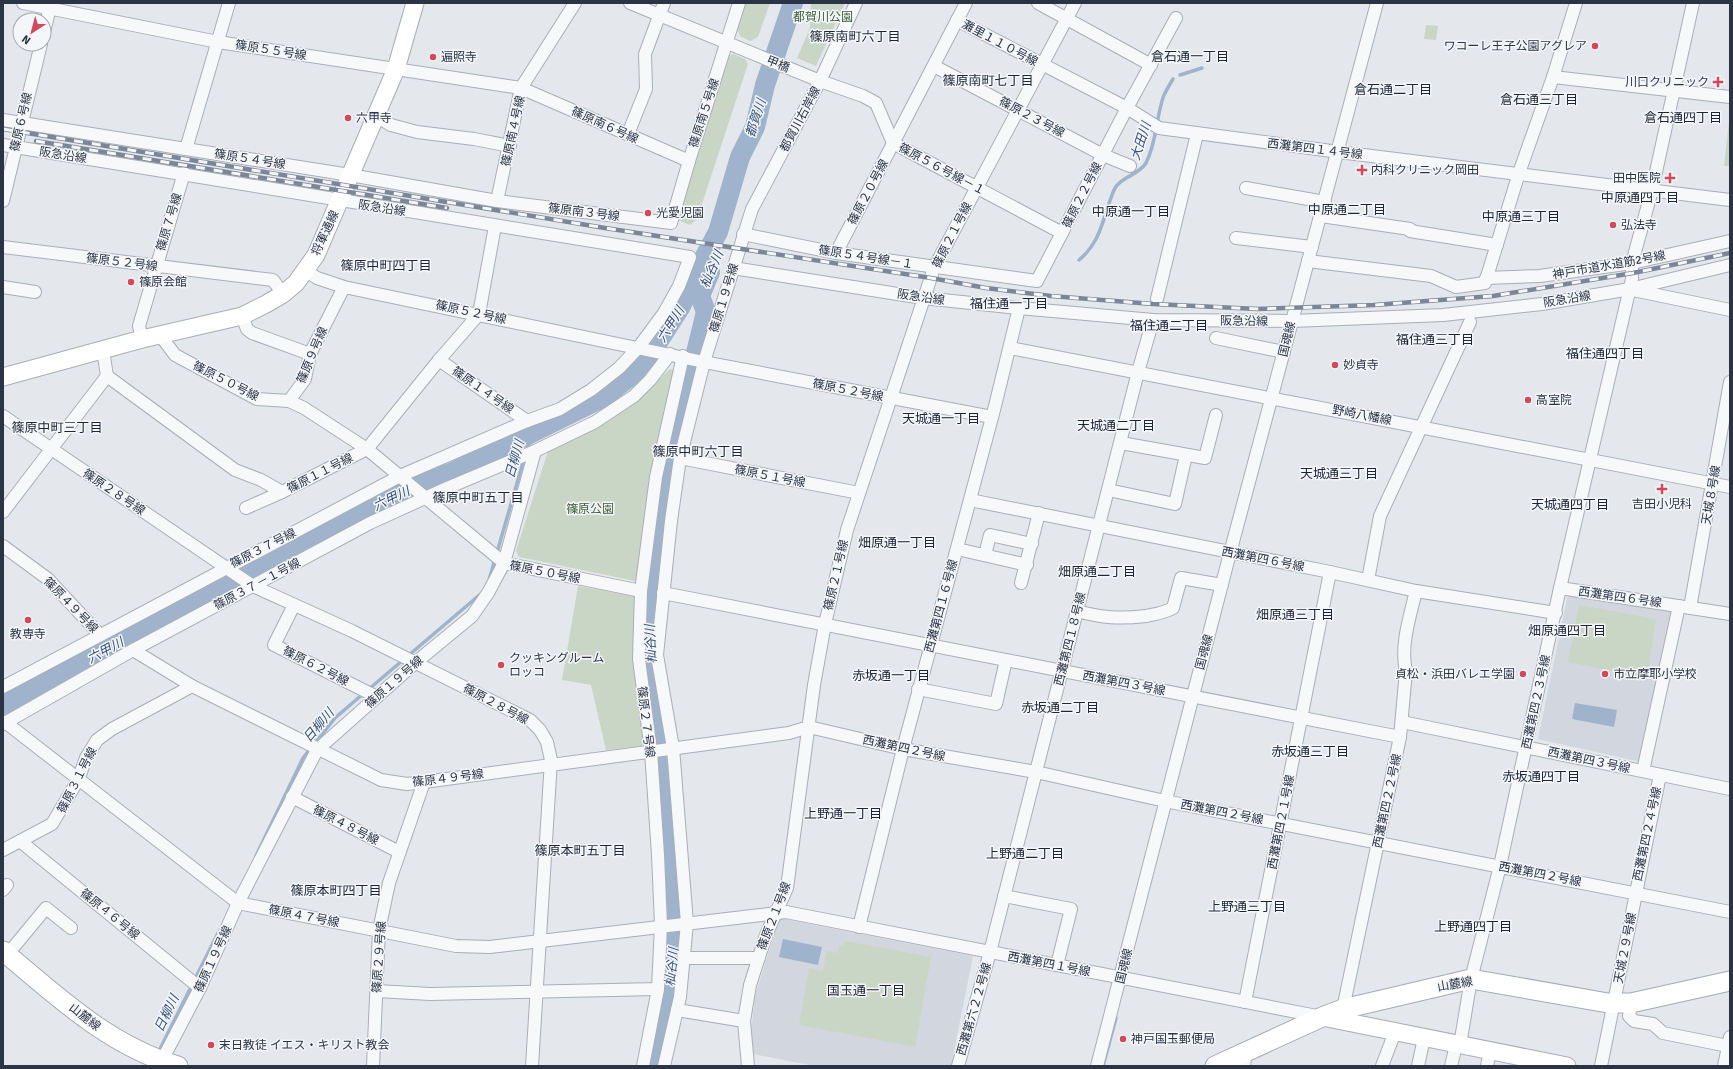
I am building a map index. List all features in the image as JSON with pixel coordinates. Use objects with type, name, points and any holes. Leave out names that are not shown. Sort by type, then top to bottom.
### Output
[{"type":"main road","name":"山麓線","points":[[5,953],[103,1032],[129,1048],[166,1064]]},
{"type":"main road","name":"山麓線","points":[[1215,1066],[1245,1059],[1322,1017],[1343,1009],[1471,979],[1623,1003],[1730,981]]},
{"type":"street","name":"篠原５５号線","points":[[23,3],[51,5],[218,42],[521,88]]},
{"type":"street","points":[[186,149],[229,3]]},
{"type":"street","name":"将軍通線","points":[[3,377],[160,335],[242,316],[283,294],[296,283],[316,255],[396,69],[415,3]]},
{"type":"street","name":"篠原南４号線","points":[[497,201],[510,146],[521,88],[575,3]]},
{"type":"street","name":"甲橋","points":[[630,3],[797,71]]},
{"type":"street","points":[[628,134],[646,89],[645,54],[664,3]]},
{"type":"street","name":"篠原南５号線","points":[[671,223],[739,3]]},
{"type":"street","name":"都賀川右岸線","points":[[744,234],[752,210],[820,81],[856,3]]},
{"type":"street","name":"篠原２０号線","points":[[836,253],[966,3]]},
{"type":"street","points":[[1038,3],[1151,65]]},
{"type":"street","points":[[1075,3],[1043,64],[1127,108]]},
{"type":"street","name":"国魂線","points":[[1097,1066],[1230,553],[1378,3]]},
{"type":"street","points":[[1308,261],[1431,276],[1456,287],[1485,283],[1520,171],[1553,76],[1576,3]]},
{"type":"street","name":"西灘第四２３号線","points":[[1451,1066],[1458,1045],[1471,979],[1500,866],[1556,613],[1560,588],[1630,289],[1633,274],[1632,263],[1652,190],[1693,3]]},
{"type":"street","name":"篠原２２号線","points":[[1037,281],[1127,108],[1176,18]]},
{"type":"street","name":"灘里１１０号線","points":[[957,20],[1043,64],[1019,109]]},
{"type":"street","name":"篠原６号線","points":[[3,201],[16,148],[20,123],[39,52]]},
{"type":"street","name":"篠原２３号線","points":[[934,66],[1019,109],[1103,155],[1130,166]]},
{"type":"street","name":"篠原５６号線－１","points":[[797,71],[820,81],[863,96],[876,103],[893,143],[1062,234]]},
{"type":"street","points":[[1553,76],[1730,97]]},
{"type":"street","name":"篠原南６号線","points":[[521,88],[689,161]]},
{"type":"street","name":"西灘第四１４号線","points":[[1127,108],[1159,128],[1197,134],[1339,152],[1520,171],[1730,200]]},
{"type":"street","name":"篠原２１号線","points":[[748,1066],[744,1021],[750,985],[776,913],[787,888],[808,727],[825,624],[847,530],[923,298],[931,283],[934,268],[1019,109]]},
{"type":"street","points":[[376,116],[391,125],[417,132],[474,139],[510,146]]},
{"type":"street","name":"篠原５４号線","points":[[3,120],[350,175],[497,201]]},
{"type":"street","points":[[1157,299],[1197,134]]},
{"type":"street","name":"阪急沿線","points":[[3,145],[184,173],[339,201],[690,257],[679,286],[666,308],[638,348]]},
{"type":"street","name":"篠原７号線","points":[[142,340],[139,326],[155,266],[184,173]]},
{"type":"street","points":[[1246,188],[1325,202]]},
{"type":"street","name":"篠原南３号線","points":[[497,201],[671,223]]},
{"type":"street","points":[[1321,216],[1497,245]]},
{"type":"street","points":[[479,314],[495,226]]},
{"type":"street","name":"篠原５４号線－１","points":[[744,234],[836,253],[934,268],[1037,281]]},
{"type":"street","name":"篠原１９号線","points":[[704,362],[744,234]]},
{"type":"street","points":[[1236,238],[1314,243]]},
{"type":"street","name":"神戸市道水道筋2号線","points":[[1486,278],[1540,276],[1632,263],[1730,241]]},
{"type":"street","name":"篠原５２号線","points":[[3,247],[273,280],[283,294]]},
{"type":"street","name":"阪急沿線","points":[[733,268],[923,298],[1019,308],[1153,320],[1292,322],[1443,315],[1542,304],[1630,289],[1730,265]]},
{"type":"street","name":"篠原５２号線","points":[[305,270],[317,278],[344,287],[670,354]]},
{"type":"street","points":[[3,287],[35,292]]},
{"type":"street","name":"篠原９号線","points":[[289,401],[305,379],[310,354],[344,287]]},
{"type":"street","points":[[1630,289],[1730,310]]},
{"type":"street","name":"西灘第四１６号線","points":[[859,927],[918,689],[970,500],[1019,308]]},
{"type":"street","name":"篠原１１号線","points":[[107,376],[235,470],[261,480],[282,492],[367,449],[439,360],[479,314]]},
{"type":"street","points":[[242,316],[248,329],[252,333],[310,354]]},
{"type":"street","name":"西灘第四１８号線","points":[[990,952],[1138,372],[1153,320]]},
{"type":"street","points":[[1368,580],[1380,516],[1470,322]]},
{"type":"street","name":"篠原５０号線","points":[[160,335],[175,355],[257,399],[289,401],[304,408],[367,449],[503,563],[641,591]]},
{"type":"street","points":[[1216,338],[1284,352]]},
{"type":"street","points":[[528,421],[560,409],[590,390],[619,368],[638,348]]},
{"type":"street","name":"野崎八幡線","points":[[1010,348],[1272,397],[1730,487]]},
{"type":"street","points":[[3,512],[107,376],[103,350]]},
{"type":"street","points":[[534,451],[595,422],[634,396],[650,380],[670,354],[683,356]]},
{"type":"street","name":"篠原５２号線","points":[[683,356],[704,362],[890,399],[992,417]]},
{"type":"street","name":"篠原２７号線","points":[[643,1066],[658,989],[661,925],[651,751],[639,659],[641,591],[656,477],[683,356]]},
{"type":"street","name":"篠原１４号線","points":[[439,360],[528,421]]},
{"type":"street","name":"篠原２７号線","points":[[664,1066],[677,1010],[687,923],[673,748],[657,655],[663,593],[680,458],[704,362]]},
{"type":"street","name":"天城８号線","points":[[1685,607],[1713,483],[1730,382]]},
{"type":"street","points":[[1121,443],[1205,458],[1216,415]]},
{"type":"street","name":"篠原２８号線","points":[[3,416],[253,586],[399,654],[530,720],[540,730],[550,750],[550,765],[532,1066]]},
{"type":"street","name":"篠原３７号線","points":[[3,687],[400,476],[528,421]]},
{"type":"street","name":"篠原１９号線","points":[[166,1064],[200,987],[234,901],[292,798],[316,750],[414,662],[472,616],[488,593],[503,563],[534,451]]},
{"type":"street","name":"篠原３７－１号線","points":[[4,723],[133,650],[370,523],[534,451]]},
{"type":"street","points":[[1108,490],[1175,504],[1186,455]]},
{"type":"street","name":"篠原５１号線","points":[[680,458],[859,493]]},
{"type":"street","points":[[246,508],[282,492]]},
{"type":"street","name":"西灘第四６号線","points":[[970,500],[1330,572],[1416,591],[1556,613]]},
{"type":"street","points":[[1021,583],[1027,565],[1039,513]]},
{"type":"street","points":[[985,556],[990,535],[1032,544]]},
{"type":"street","name":"篠原４９号線","points":[[3,546],[48,579],[100,635]]},
{"type":"street","points":[[957,549],[1027,565]]},
{"type":"street","name":"西灘第四２１号線","points":[[1245,1002],[1330,572]]},
{"type":"street","points":[[1077,611],[1100,617],[1122,619],[1166,612],[1172,608],[1181,578],[1222,585]]},
{"type":"street","name":"西灘第四６号線","points":[[1560,588],[1730,614]]},
{"type":"street","name":"西灘第四２２号線","points":[[1343,1009],[1400,737],[1406,672],[1404,663],[1406,635],[1416,591]]},
{"type":"street","points":[[663,593],[825,624]]},
{"type":"street","name":"篠原６２号線","points":[[294,605],[274,645],[375,696]]},
{"type":"street","name":"西灘第四２４号線","points":[[1643,771],[1685,607]]},
{"type":"street","name":"西灘第四３号線","points":[[825,624],[930,646],[1400,737]]},
{"type":"street","name":"篠原４９号線","points":[[133,650],[192,686],[316,750],[381,780],[407,784],[673,748]]},
{"type":"street","points":[[918,689],[996,704],[1006,660]]},
{"type":"street","name":"篠原３１号線","points":[[3,850],[52,824],[78,780],[86,758],[97,740],[112,729],[192,686]]},
{"type":"street","name":"西灘第四３号線","points":[[1402,722],[1730,789]]},
{"type":"street","name":"篠原４７号線","points":[[4,723],[234,901],[456,946],[490,947],[687,923]]},
{"type":"street","points":[[673,748],[789,733],[808,727]]},
{"type":"street","name":"西灘第四２号線","points":[[808,727],[903,749],[1036,772],[1165,801],[1730,912]]},
{"type":"street","name":"西灘第四２４号線","points":[[1635,893],[1660,775]]},
{"type":"street","name":"篠原２９号線","points":[[373,1066],[379,930],[389,883],[424,782]]},
{"type":"street","name":"篠原４８号線","points":[[292,798],[399,852]]},
{"type":"street","name":"篠原４６号線","points":[[20,842],[200,987]]},
{"type":"street","name":"天城２９号線","points":[[1601,1066],[1623,1003],[1635,893]]},
{"type":"street","points":[[1004,896],[1071,909],[1057,965]]},
{"type":"street","points":[[5,953],[46,908],[71,928]]},
{"type":"street","name":"西灘第四１号線","points":[[776,913],[786,912],[1322,1017]]},
{"type":"street","points":[[687,923],[776,913]]},
{"type":"street","name":"西灘第六２２号線","points":[[958,1066],[990,952]]},
{"type":"street","points":[[684,958],[759,958]]},
{"type":"street","points":[[377,991],[430,994],[658,989]]},
{"type":"street","points":[[1623,1003],[1629,1016],[1634,1020],[1653,1024],[1663,1033],[1729,1041],[1724,1066]]},
{"type":"street","points":[[677,1010],[744,1021]]},
{"type":"street","points":[[1322,1017],[1458,1045],[1488,1058],[1567,1066]]},
{"type":"street","points":[[1382,1066],[1394,1032]]},
{"type":"street","points":[[1418,1066],[1424,1038]]},
{"type":"shaded area","name":"市立摩耶小学校","points":[[1568,594],[1671,609],[1641,762],[1538,739]]},
{"type":"shaded area","points":[[779,918],[973,956],[951,1066],[815,1066],[753,1054],[750,1041],[755,996]]},
{"type":"green space","name":"都賀川公園","points":[[745,3],[770,3],[758,37],[750,41],[740,36],[737,29]]},
{"type":"green space","name":"都賀川公園","points":[[811,3],[845,3],[816,66],[797,58],[810,28]]},
{"type":"green space","points":[[1426,25],[1438,26],[1436,40],[1424,39]]},
{"type":"green space","points":[[733,54],[745,59],[748,64],[697,219],[690,225],[678,220],[728,57]]},
{"type":"green space","points":[[1730,113],[1730,166],[1724,166]]},
{"type":"green space","name":"篠原公園","points":[[670,369],[674,370],[675,374],[638,576],[635,581],[519,557],[516,551],[548,451],[553,447],[601,426],[630,407]]},
{"type":"green space","points":[[578,586],[634,596],[636,600],[646,741],[642,746],[606,750],[591,685],[562,680]]},
{"type":"green space","points":[[1579,605],[1656,619],[1647,678],[1568,662]]},
{"type":"green space","points":[[845,941],[931,957],[915,1047],[799,1025],[809,968],[823,971],[827,951],[838,953],[839,945],[843,946]]},
{"type":"water","points":[[1575,703],[1617,710],[1614,727],[1572,719]]},
{"type":"water","points":[[783,939],[822,947],[818,965],[779,957]]},
{"type":"waterway","name":"六甲川","points":[[3,705],[313,537],[424,482],[453,472],[604,397],[642,367],[681,306],[718,232],[740,157],[755,127],[765,85],[793,3]]},
{"type":"waterway","name":"大田川","points":[[1180,75],[1202,68]]},
{"type":"waterway","name":"大田川","points":[[1079,260],[1093,245],[1101,228],[1114,190],[1121,182],[1143,167],[1146,163],[1150,155],[1161,103],[1173,79]]},
{"type":"waterway","name":"杣谷川","points":[[654,1066],[667,1005],[674,938],[673,855],[665,762],[648,645],[650,608],[675,438],[706,312],[700,296],[710,272]]},
{"type":"waterway","name":"日柳川","points":[[527,451],[532,432]]},
{"type":"waterway","name":"日柳川","points":[[489,580],[524,459]]},
{"type":"waterway","name":"日柳川","points":[[369,689],[483,592]]},
{"type":"waterway","name":"日柳川","points":[[256,856],[303,758],[335,718],[364,693]]},
{"type":"waterway","name":"日柳川","points":[[158,1053],[218,933]]},
{"type":"waterway","points":[[1103,1066],[1116,1018]]},
{"type":"railway","points":[[3,129],[605,228],[931,278],[986,288],[1051,296],[1153,304],[1258,309],[1374,305],[1493,296],[1633,273],[1730,253]]},
{"type":"railway","points":[[36,141],[447,208]]},
{"type":"place","name":"ワコーレ王子公園アグレア","points":[[1595,46]]},
{"type":"place","name":"遍照寺","points":[[433,57]]},
{"type":"place","name":"川口クリニック","points":[[1718,82]]},
{"type":"place","name":"六甲寺","points":[[348,118]]},
{"type":"place","name":"内科クリニック岡田","points":[[1362,170]]},
{"type":"place","name":"田中医院","points":[[1670,178]]},
{"type":"place","name":"光愛児園","points":[[648,213]]},
{"type":"place","name":"弘法寺","points":[[1613,225]]},
{"type":"place","name":"篠原会館","points":[[131,282]]},
{"type":"place","name":"妙貞寺","points":[[1335,365]]},
{"type":"place","name":"高室院","points":[[1528,400]]},
{"type":"place","name":"吉田小児科","points":[[1662,489]]},
{"type":"place","name":"教専寺","points":[[28,620]]},
{"type":"place","name":"クッキングルーム ロッコ","points":[[501,665]]},
{"type":"place","name":"貞松・浜田バレエ学園","points":[[1523,674]]},
{"type":"place","name":"市立摩耶小学校","points":[[1605,674]]},
{"type":"place","name":"神戸国玉郵便局","points":[[1123,1039]]},
{"type":"place","name":"末日教徒 イエス・キリスト教会","points":[[211,1045]]},
{"type":"district","name":"篠原南町六丁目","points":[[855,36]]},
{"type":"district","name":"倉石通一丁目","points":[[1190,56]]},
{"type":"district","name":"篠原南町七丁目","points":[[988,80]]},
{"type":"district","name":"倉石通二丁目","points":[[1393,89]]},
{"type":"district","name":"倉石通三丁目","points":[[1539,99]]},
{"type":"district","name":"倉石通四丁目","points":[[1683,117]]},
{"type":"district","name":"中原通四丁目","points":[[1640,197]]},
{"type":"district","name":"中原通二丁目","points":[[1347,209]]},
{"type":"district","name":"中原通一丁目","points":[[1131,211]]},
{"type":"district","name":"中原通三丁目","points":[[1521,216]]},
{"type":"district","name":"篠原中町四丁目","points":[[386,265]]},
{"type":"district","name":"福住通一丁目","points":[[1009,303]]},
{"type":"district","name":"福住通二丁目","points":[[1169,325]]},
{"type":"district","name":"福住通三丁目","points":[[1435,339]]},
{"type":"district","name":"福住通四丁目","points":[[1605,353]]},
{"type":"district","name":"天城通一丁目","points":[[941,418]]},
{"type":"district","name":"天城通二丁目","points":[[1116,425]]},
{"type":"district","name":"篠原中町三丁目","points":[[57,427]]},
{"type":"district","name":"篠原中町六丁目","points":[[698,451]]},
{"type":"district","name":"天城通三丁目","points":[[1339,473]]},
{"type":"district","name":"篠原中町五丁目","points":[[478,497]]},
{"type":"district","name":"天城通四丁目","points":[[1570,504]]},
{"type":"district","name":"畑原通一丁目","points":[[897,542]]},
{"type":"district","name":"畑原通二丁目","points":[[1097,571]]},
{"type":"district","name":"畑原通三丁目","points":[[1295,614]]},
{"type":"district","name":"畑原通四丁目","points":[[1567,630]]},
{"type":"district","name":"赤坂通一丁目","points":[[891,675]]},
{"type":"district","name":"赤坂通二丁目","points":[[1060,707]]},
{"type":"district","name":"赤坂通三丁目","points":[[1310,751]]},
{"type":"district","name":"赤坂通四丁目","points":[[1541,776]]},
{"type":"district","name":"上野通一丁目","points":[[843,813]]},
{"type":"district","name":"篠原本町五丁目","points":[[580,850]]},
{"type":"district","name":"上野通二丁目","points":[[1025,853]]},
{"type":"district","name":"篠原本町四丁目","points":[[336,890]]},
{"type":"district","name":"上野通三丁目","points":[[1247,906]]},
{"type":"district","name":"上野通四丁目","points":[[1473,926]]},
{"type":"district","name":"国玉通一丁目","points":[[866,990]]},
{"type":"water label","name":"都賀川","points":[[755,118]]}]
